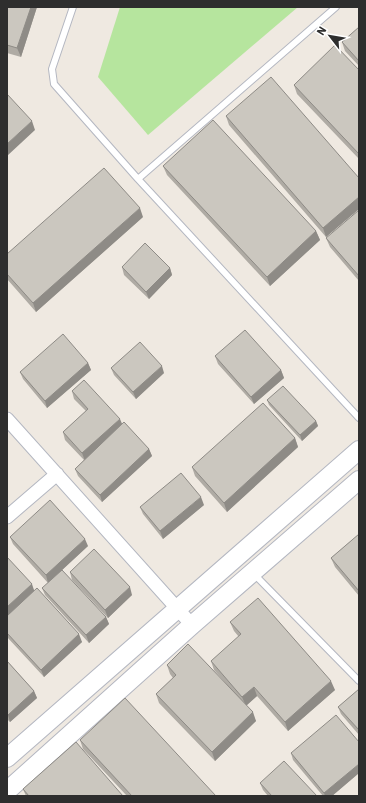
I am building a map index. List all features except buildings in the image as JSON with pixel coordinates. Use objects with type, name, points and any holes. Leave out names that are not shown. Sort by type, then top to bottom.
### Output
[{"type":"street","points":[[7,418],[192,625]]},
{"type":"street","points":[[7,758],[359,450]]},
{"type":"street","points":[[7,517],[57,474]]},
{"type":"street","points":[[7,791],[192,625],[359,480]]},
{"type":"lane","points":[[72,7],[52,69],[54,84],[138,180],[359,418]]},
{"type":"lane","points":[[138,180],[336,7]]},
{"type":"lane","points":[[253,573],[359,681]]},
{"type":"green space","points":[[120,7],[298,7],[148,135],[98,77]]}]
